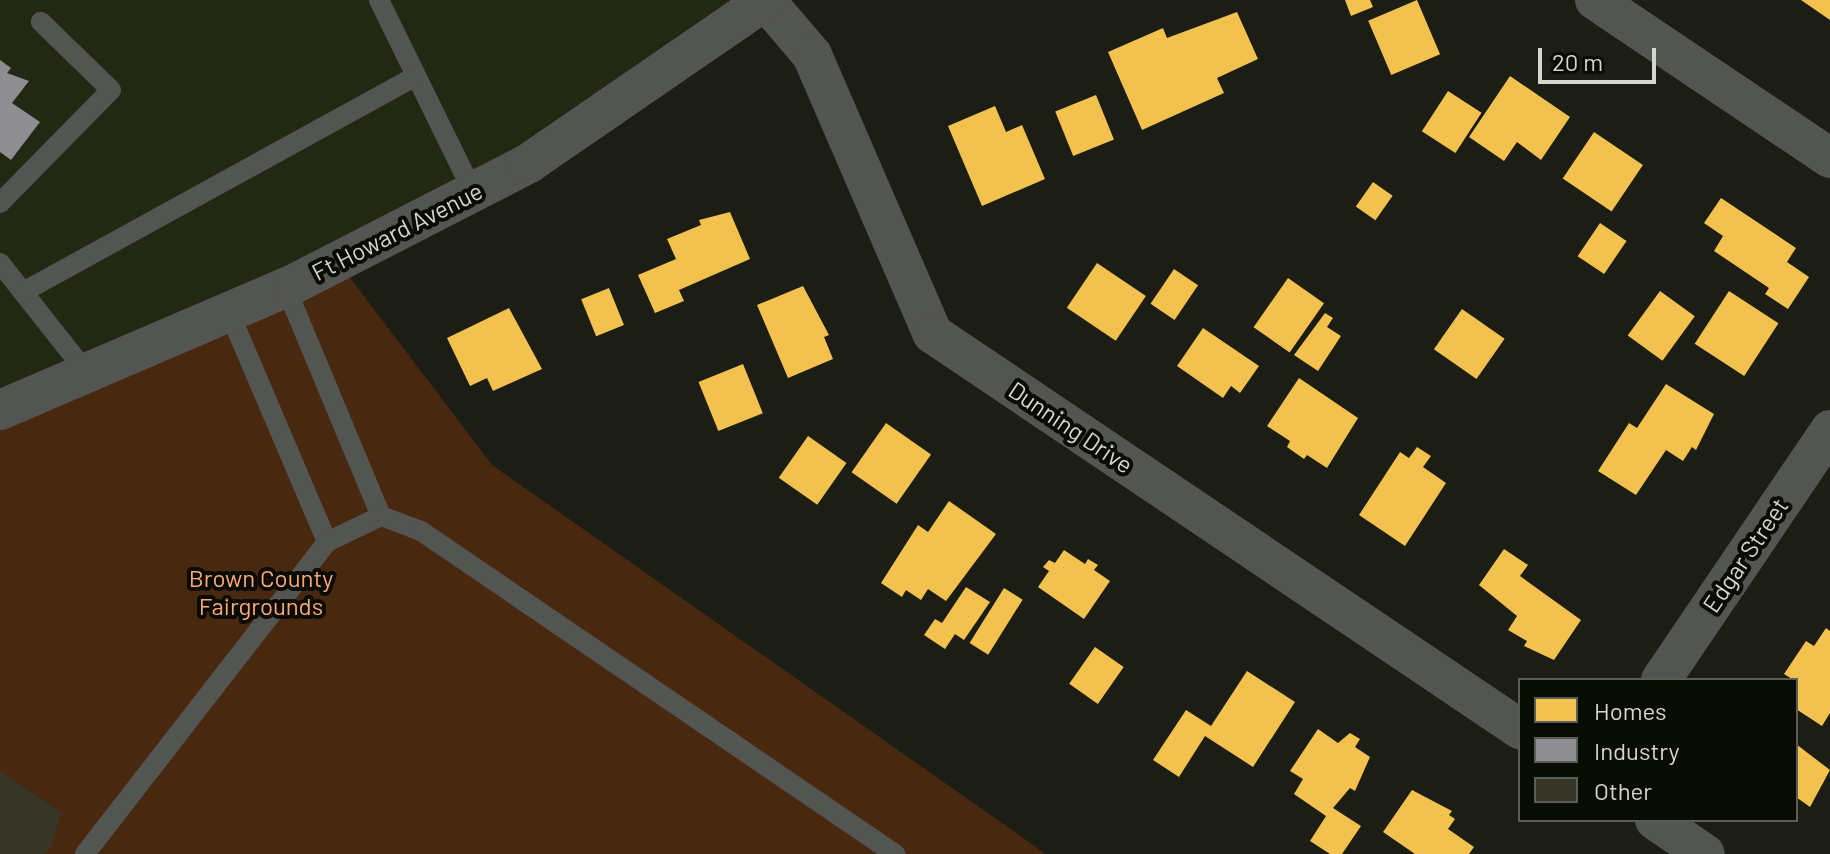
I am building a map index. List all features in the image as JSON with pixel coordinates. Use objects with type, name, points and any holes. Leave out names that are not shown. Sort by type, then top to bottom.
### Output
[{"type":"street","name":"Ft Howard Avenue","points":[[0,410],[286,288],[529,163],[766,0]]},
{"type":"street","name":"Dunning Drive","points":[[766,0],[812,55],[933,334],[1518,728]]},
{"type":"street","points":[[1595,0],[1830,158]]},
{"type":"street","name":"Edgar Street","points":[[1662,678],[1830,430]]},
{"type":"street","points":[[1658,822],[1705,854]]},
{"type":"lane","points":[[379,0],[473,192]]},
{"type":"lane","points":[[0,203],[111,90],[41,22]]},
{"type":"lane","points":[[23,292],[416,76]]},
{"type":"lane","points":[[0,263],[87,373]]},
{"type":"lane","points":[[286,288],[381,516]]},
{"type":"lane","points":[[229,312],[327,542]]},
{"type":"lane","points":[[85,854],[327,542],[381,516],[421,531],[895,854]]},
{"type":"shaded area","points":[[0,0],[766,0],[529,163],[0,410]]},
{"type":"green space","name":"Brown County Fairgrounds","points":[[338,262],[492,465],[1046,854],[0,854],[0,410]]},
{"type":"building: Homes","points":[[1345,0],[1370,0],[1373,7],[1351,16]]},
{"type":"building: Homes","points":[[1417,0],[1440,54],[1391,75],[1368,21]]},
{"type":"building: Homes","points":[[1801,0],[1830,0],[1830,20]]},
{"type":"building: Homes","points":[[1237,12],[1258,59],[1217,78],[1224,93],[1142,130],[1108,52],[1163,28],[1167,38]]},
{"type":"building: Homes","points":[[1510,76],[1570,117],[1541,160],[1517,142],[1504,161],[1469,137]]},
{"type":"building: Homes","points":[[1448,91],[1482,113],[1455,153],[1422,131]]},
{"type":"building: Homes","points":[[1096,95],[1114,140],[1073,156],[1055,111]]},
{"type":"building: Homes","points":[[995,106],[1006,132],[1022,125],[1045,179],[982,206],[948,126]]},
{"type":"building: Homes","points":[[1594,132],[1643,165],[1612,211],[1563,178]]},
{"type":"building: Homes","points":[[1373,182],[1393,196],[1375,220],[1356,207]]},
{"type":"building: Homes","points":[[1721,198],[1796,248],[1787,262],[1809,277],[1788,309],[1765,294],[1769,288],[1714,251],[1723,236],[1704,223]]},
{"type":"building: Homes","points":[[730,212],[750,259],[679,290],[684,301],[655,313],[638,275],[676,259],[667,239],[701,225],[699,220]]},
{"type":"building: Homes","points":[[1600,223],[1627,241],[1604,274],[1578,256]]},
{"type":"building: Homes","points":[[1097,263],[1146,296],[1116,341],[1067,308]]},
{"type":"building: Homes","points":[[1174,269],[1198,285],[1175,320],[1151,304]]},
{"type":"building: Homes","points":[[1288,278],[1324,303],[1290,352],[1254,327]]},
{"type":"building: Homes","points":[[803,286],[829,335],[824,337],[833,359],[788,378],[757,305]]},
{"type":"building: Homes","points":[[609,288],[624,325],[596,336],[581,299]]},
{"type":"building: Homes","points":[[1660,291],[1695,316],[1662,361],[1628,335]]},
{"type":"building: Homes","points":[[1729,291],[1778,323],[1744,376],[1695,344]]},
{"type":"building: Homes","points":[[509,308],[542,369],[493,391],[487,378],[470,386],[447,338]]},
{"type":"building: Homes","points":[[1462,309],[1505,339],[1476,379],[1434,349]]},
{"type":"building: Homes","points":[[1325,313],[1333,318],[1327,327],[1341,336],[1318,371],[1294,355]]},
{"type":"building: Homes","points":[[1203,328],[1259,366],[1240,393],[1231,386],[1223,398],[1177,366]]},
{"type":"building: Homes","points":[[743,364],[763,413],[718,431],[698,382]]},
{"type":"building: Homes","points":[[1299,378],[1358,418],[1327,468],[1307,455],[1304,459],[1287,447],[1290,441],[1267,426]]},
{"type":"building: Homes","points":[[1666,384],[1714,414],[1696,450],[1692,447],[1683,461],[1666,450],[1636,495],[1598,471],[1629,423],[1637,428]]},
{"type":"building: Homes","points":[[886,423],[931,455],[897,504],[852,472]]},
{"type":"building: Homes","points":[[808,436],[847,463],[817,505],[779,478]]},
{"type":"building: Homes","points":[[1417,447],[1431,456],[1423,467],[1446,483],[1405,546],[1359,515],[1400,452],[1409,458]]},
{"type":"building: Homes","points":[[949,501],[996,534],[946,601],[928,589],[921,600],[906,590],[902,597],[881,583],[918,525],[928,532]]},
{"type":"building: Homes","points":[[1504,549],[1528,565],[1520,576],[1581,620],[1554,660],[1524,646],[1527,641],[1508,630],[1517,616],[1479,585]]},
{"type":"building: Homes","points":[[1064,550],[1085,564],[1088,559],[1098,565],[1094,570],[1110,581],[1084,619],[1038,587],[1049,571],[1043,567],[1049,560],[1055,563]]},
{"type":"building: Homes","points":[[966,587],[990,602],[964,640],[955,634],[945,649],[924,635],[935,619],[942,623]]},
{"type":"building: Homes","points":[[1004,588],[1023,600],[988,655],[970,643]]},
{"type":"building: Homes","points":[[1826,628],[1830,631],[1830,713],[1822,726],[1798,710],[1798,678],[1784,674],[1806,641],[1814,646]]},
{"type":"building: Homes","points":[[1095,647],[1124,667],[1098,704],[1069,684]]},
{"type":"building: Homes","points":[[1247,671],[1295,702],[1253,767],[1205,736],[1179,777],[1153,760],[1186,710],[1211,726]]},
{"type":"building: Homes","points":[[1318,729],[1338,743],[1350,733],[1360,739],[1355,747],[1370,757],[1355,791],[1350,788],[1333,808],[1361,826],[1342,854],[1330,854],[1310,841],[1326,816],[1294,794],[1303,779],[1290,771]]},
{"type":"building: Homes","points":[[1798,746],[1830,770],[1810,807],[1798,798]]},
{"type":"building: Homes","points":[[1412,790],[1452,811],[1449,815],[1455,819],[1448,829],[1474,847],[1469,854],[1415,854],[1383,832]]},
{"type":"building: Industry","points":[[0,60],[11,68],[7,73],[29,81],[12,103],[40,122],[11,160],[0,152]]},
{"type":"building: Other","points":[[0,771],[61,812],[51,848],[43,854],[0,854]]}]
